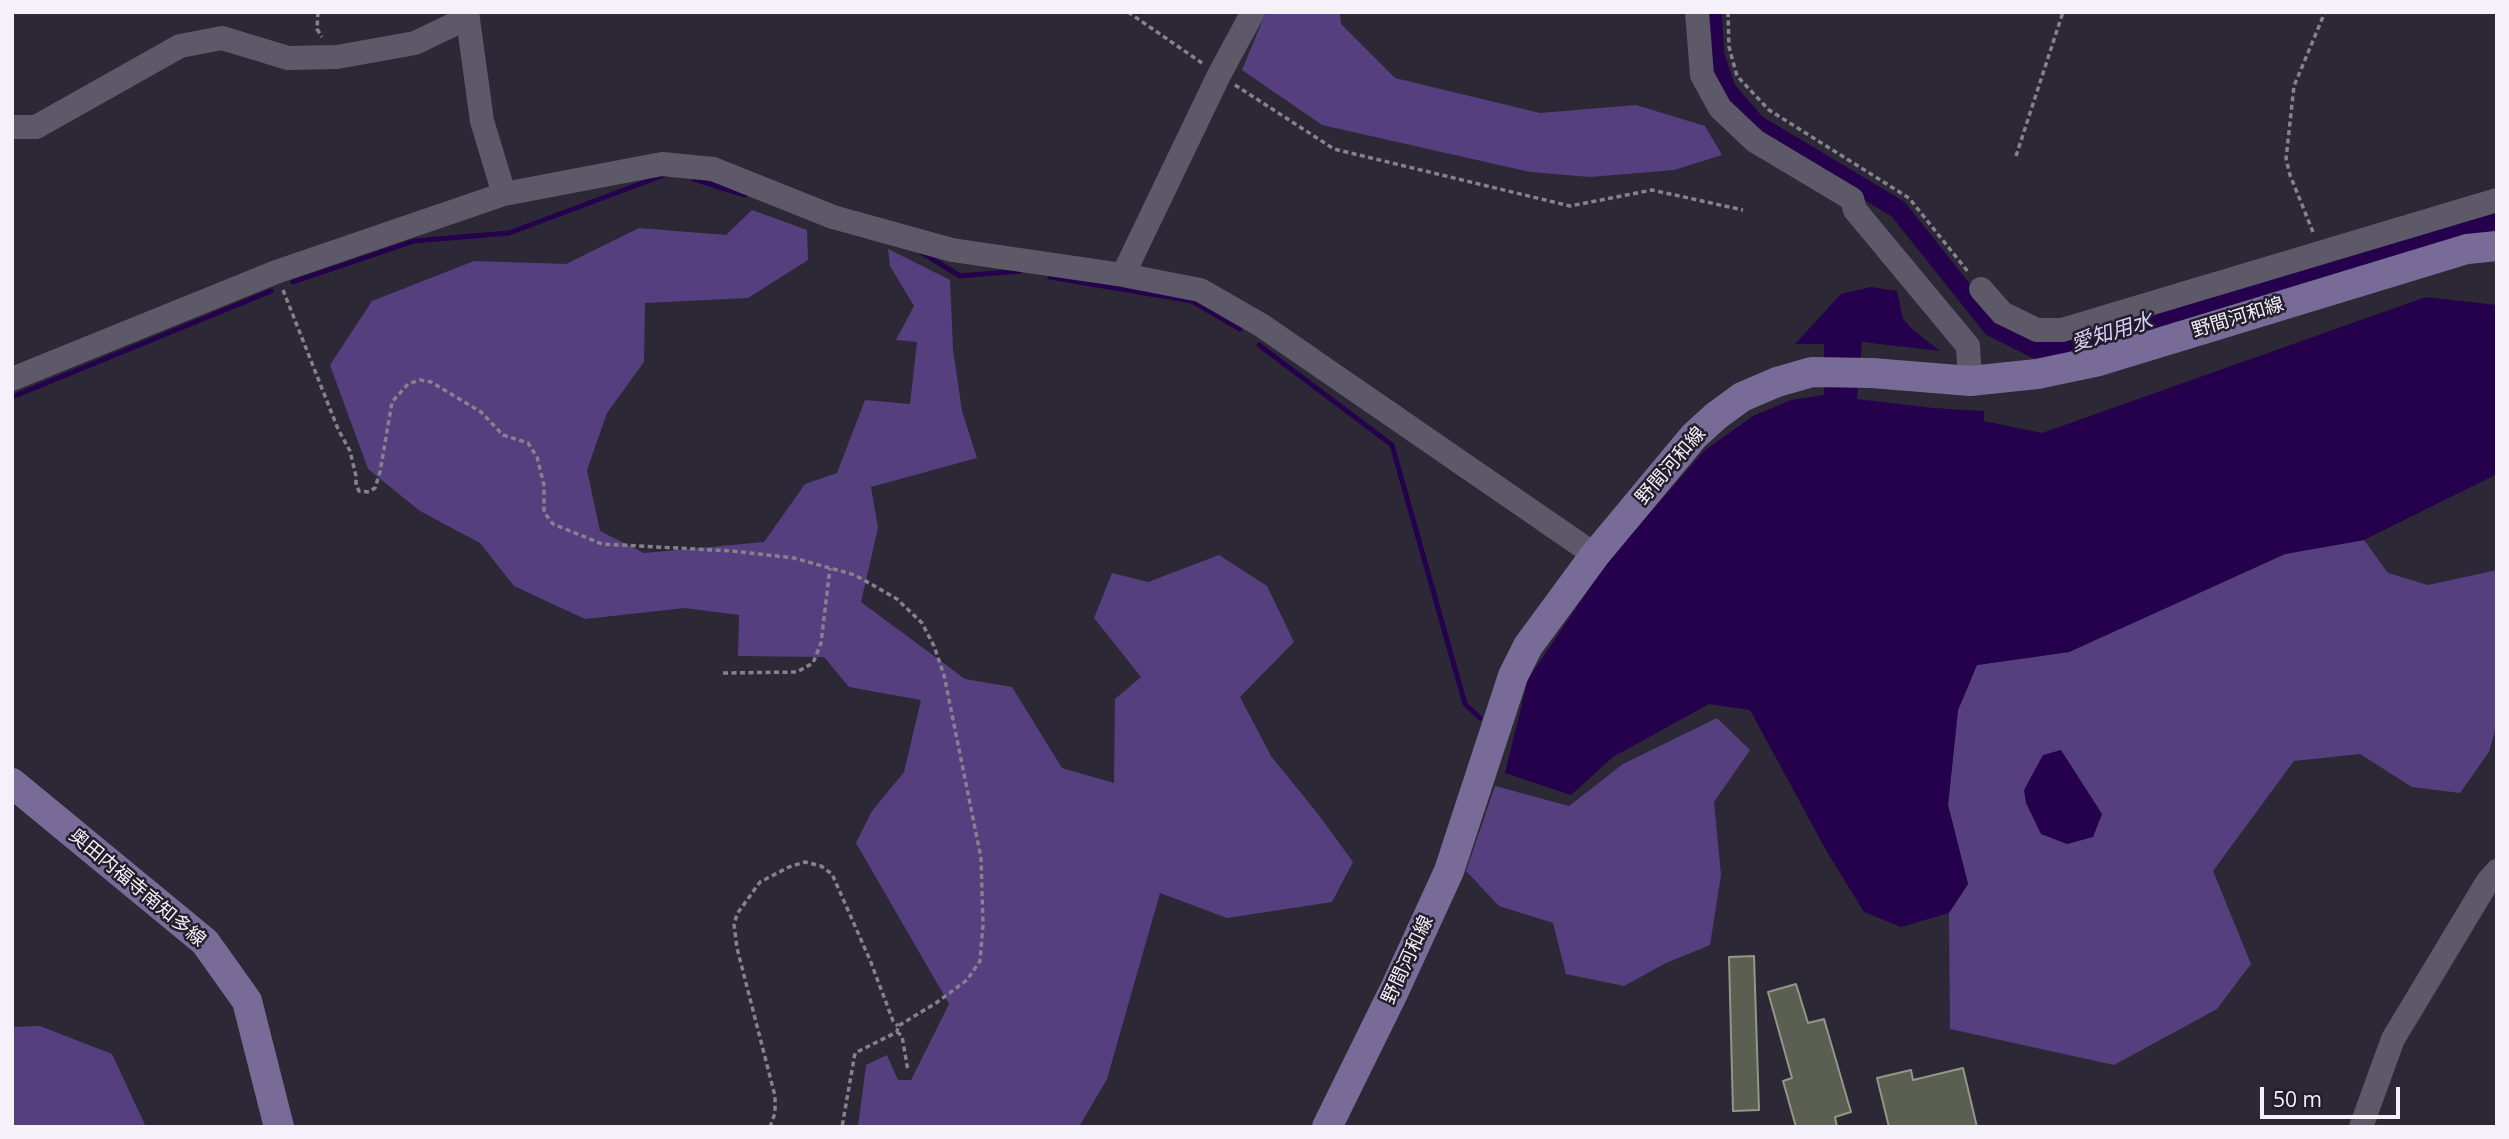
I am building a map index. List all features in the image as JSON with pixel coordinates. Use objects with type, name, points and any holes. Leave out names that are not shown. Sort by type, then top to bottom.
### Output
[{"type":"main road","name":"野間河和線","points":[[1327,1127],[1449,871],[1513,676],[1528,646],[1595,555],[1694,436],[1716,416],[1742,397],[1777,382],[1812,372],[1872,373],[1970,381],[2037,374],[2099,362],[2467,249],[2497,246]]},
{"type":"main road","name":"奥田内福寺南知多線","points":[[12,783],[205,942],[247,1001],[279,1127]]},
{"type":"street","points":[[1123,275],[1219,75],[1253,12]]},
{"type":"street","points":[[1697,12],[1702,75],[1720,108],[1755,141],[1852,199],[1855,210],[1968,346],[1970,381]]},
{"type":"street","points":[[12,127],[36,127],[180,46],[222,38],[288,58],[337,57],[415,43],[467,15],[482,121],[504,194]]},
{"type":"street","points":[[12,379],[276,272],[504,194],[662,164],[713,169],[833,217],[952,250],[1123,275],[1200,290],[1261,325],[1595,555]]},
{"type":"street","points":[[1981,289],[2002,313],[2037,330],[2062,330],[2497,200]]},
{"type":"street","points":[[2361,1127],[2393,1039],[2497,870]]},
{"type":"path","points":[[1128,12],[1334,149],[1570,206],[1652,190],[1742,211]]},
{"type":"path","points":[[1728,12],[1729,47],[1737,76],[1769,110],[1909,198],[1981,289]]},
{"type":"path","points":[[2016,156],[2063,12]]},
{"type":"path","points":[[2322,253],[2286,159],[2294,86],[2325,12]]},
{"type":"path","points":[[276,272],[338,429],[350,451],[359,491],[369,492],[374,488],[380,472],[392,402],[408,384],[420,380],[431,382],[481,412],[503,435],[528,443],[537,457],[544,485],[544,512],[553,524],[602,544],[732,551],[794,558],[855,575],[897,599],[922,623],[944,675],[981,858],[983,925],[980,961],[967,980],[936,1003],[898,1029],[855,1053],[842,1127]]},
{"type":"path","points":[[723,673],[797,671],[813,663],[821,643],[830,568]]},
{"type":"path","points":[[770,1127],[775,1113],[775,1096],[737,948],[734,925],[737,914],[761,883],[789,867],[805,862],[821,866],[832,874],[870,960],[893,1021],[902,1036],[908,1072]]},
{"type":"shaded area","points":[[1266,12],[1340,12],[1341,24],[1395,78],[1540,113],[1636,105],[1705,126],[1722,155],[1674,170],[1590,177],[1530,172],[1322,125],[1242,70]]},
{"type":"shaded area","points":[[752,210],[807,230],[808,260],[748,298],[645,303],[644,362],[607,413],[587,470],[600,531],[644,553],[764,542],[805,484],[837,473],[865,400],[910,404],[917,342],[896,340],[914,306],[890,266],[888,249],[950,280],[953,349],[962,411],[977,458],[871,487],[878,528],[861,602],[965,679],[1012,687],[1062,768],[1114,783],[1115,699],[1141,677],[1094,618],[1112,573],[1148,582],[1219,555],[1267,586],[1294,642],[1240,697],[1271,756],[1353,862],[1332,902],[1227,918],[1160,893],[1107,1079],[1079,1127],[858,1127],[866,1065],[887,1055],[898,1080],[911,1080],[949,1004],[856,843],[872,811],[904,772],[921,700],[849,687],[824,657],[738,656],[739,615],[685,608],[585,619],[514,586],[480,543],[420,511],[368,469],[330,365],[372,301],[474,261],[566,264],[639,228],[726,235]]},
{"type":"shaded area","points":[[1871,287],[1897,291],[1903,319],[1940,351],[1862,342],[1857,399],[1984,411],[1984,421],[2042,433],[2426,297],[2497,305],[2497,474],[2364,540],[2285,554],[2069,652],[1977,665],[1958,710],[1948,805],[1968,884],[1949,913],[1901,927],[1864,912],[1827,852],[1750,710],[1709,704],[1613,757],[1571,795],[1505,773],[1528,679],[1608,561],[1704,451],[1753,416],[1791,400],[1824,395],[1824,344],[1795,344],[1841,294]]},
{"type":"shaded area","points":[[2364,540],[2388,573],[2428,585],[2497,570],[2497,724],[2489,752],[2460,793],[2412,787],[2360,754],[2294,761],[2213,871],[2251,964],[2217,1009],[2114,1065],[1950,1029],[1949,913],[1968,884],[1948,805],[1958,710],[1977,665],[2069,652],[2285,554]]},
{"type":"shaded area","points":[[1717,718],[1750,750],[1714,802],[1721,875],[1710,945],[1666,963],[1624,986],[1566,974],[1553,923],[1499,906],[1466,871],[1495,786],[1569,806],[1623,764]]},
{"type":"shaded area","points":[[2061,750],[2102,814],[2093,837],[2067,844],[2041,834],[2026,803],[2024,790],[2043,755]]},
{"type":"shaded area","points":[[40,1026],[112,1054],[146,1127],[12,1127],[12,1027]]},
{"type":"building","points":[[1754,956],[1759,1110],[1733,1111],[1729,957]]},
{"type":"building","points":[[1796,984],[1808,1023],[1824,1019],[1851,1112],[1835,1117],[1837,1127],[1796,1127],[1783,1081],[1792,1078],[1768,992]]},
{"type":"building","points":[[1963,1068],[1977,1127],[1889,1127],[1877,1078],[1911,1070],[1913,1080]]},
{"type":"waterway","name":"愛知用水","points":[[1712,12],[1715,55],[1726,89],[1756,124],[1898,209],[1992,327],[2036,349],[2062,348],[2435,235],[2497,220]]},
{"type":"waterway","points":[[293,282],[414,241],[509,233],[664,175]]},
{"type":"waterway","points":[[694,179],[745,195]]},
{"type":"waterway","points":[[921,252],[960,276],[1020,271]]},
{"type":"waterway","points":[[1050,277],[1192,301],[1240,329]]},
{"type":"waterway","points":[[12,397],[271,291]]},
{"type":"waterway","points":[[1259,345],[1392,445],[1465,704],[1480,718]]}]
